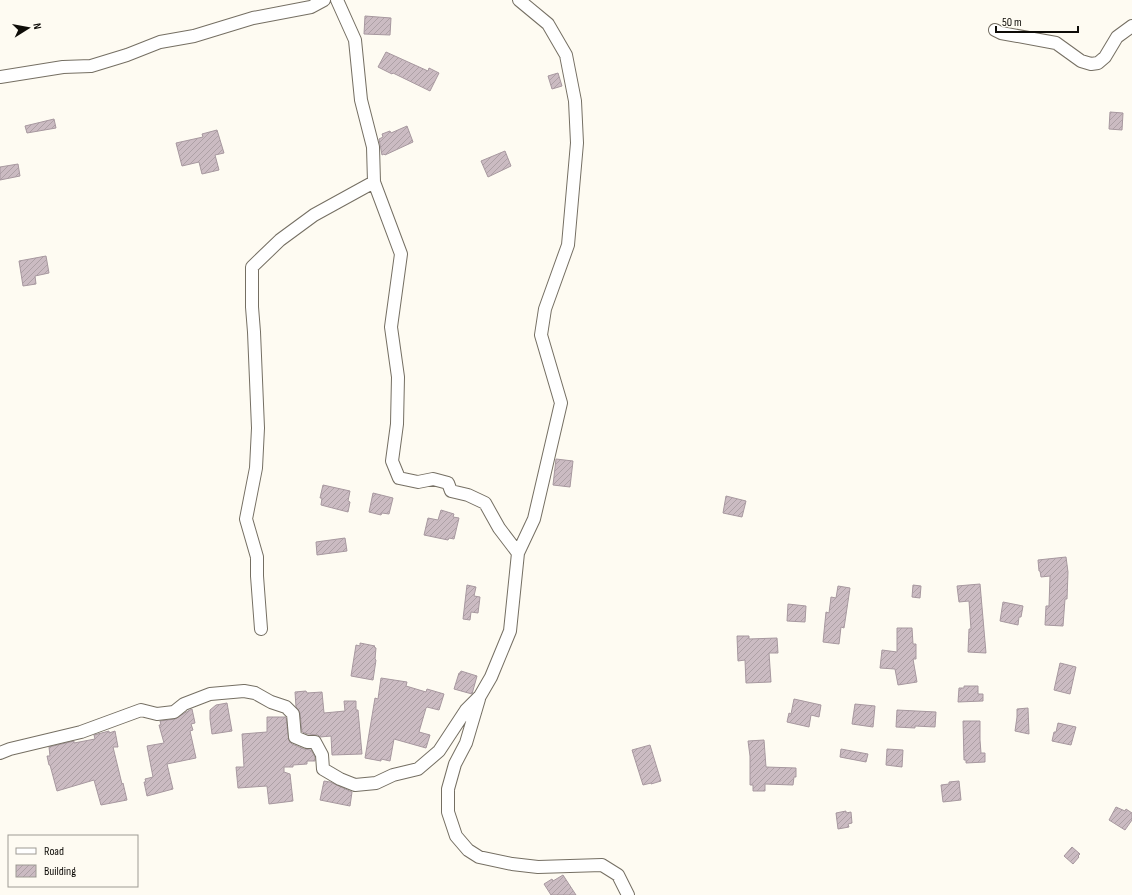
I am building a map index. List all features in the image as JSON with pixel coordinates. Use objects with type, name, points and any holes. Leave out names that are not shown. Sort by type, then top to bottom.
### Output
[{"type":"street","points":[[0,77],[63,67],[90,66],[127,55],[160,42],[194,36],[253,18],[311,7],[324,0]]},
{"type":"street","points":[[337,0],[355,40],[361,100],[373,146],[374,182],[401,254],[391,327],[398,377],[397,424],[392,461],[399,478],[418,482],[433,479],[448,483],[451,491],[468,495],[486,503],[499,528],[518,553]]},
{"type":"street","points":[[519,0],[548,24],[566,55],[575,102],[577,143],[568,244],[545,309],[541,335],[561,403],[534,519],[518,553],[510,631],[491,677],[480,696],[466,743],[454,764],[448,789],[448,812],[456,836],[468,850],[479,857],[512,864],[538,867],[602,865],[618,875],[628,895]]},
{"type":"street","points":[[995,30],[1001,33],[1056,43],[1081,62],[1091,64],[1098,63],[1105,57],[1117,37],[1132,26]]},
{"type":"street","points":[[261,629],[257,557],[246,519],[256,468],[258,428],[252,307],[252,267],[280,240],[314,216],[374,182]]},
{"type":"street","points":[[0,752],[81,732],[141,710],[157,714],[174,712],[184,704],[210,694],[244,691],[255,693],[271,702],[286,707],[293,714],[295,736],[307,742],[315,742],[322,755],[323,769],[340,779],[355,785],[376,783],[393,775],[418,769],[440,751],[466,710],[480,696]]},
{"type":"building","points":[[365,16],[391,18],[390,35],[364,34]]},
{"type":"building","points":[[386,52],[428,71],[429,68],[439,73],[430,91],[378,67]]},
{"type":"building","points":[[558,73],[562,86],[552,89],[548,76]]},
{"type":"building","points":[[1110,112],[1123,113],[1122,130],[1109,129]]},
{"type":"building","points":[[54,119],[56,128],[27,133],[25,126]]},
{"type":"building","points":[[407,126],[413,142],[382,155],[379,139],[383,137],[382,134],[390,131],[391,133]]},
{"type":"building","points":[[217,130],[224,153],[215,155],[219,170],[202,174],[199,162],[182,166],[176,143],[203,137],[202,134]]},
{"type":"building","points":[[505,151],[511,166],[488,177],[481,161]]},
{"type":"building","points":[[18,164],[20,176],[0,180],[0,167]]},
{"type":"building","points":[[46,256],[49,273],[35,276],[36,284],[23,286],[19,261]]},
{"type":"building","points":[[556,459],[573,461],[570,487],[553,485]]},
{"type":"building","points":[[323,485],[350,491],[348,512],[321,505],[322,498],[320,498]]},
{"type":"building","points":[[373,493],[393,498],[389,514],[382,513],[381,515],[369,512]]},
{"type":"building","points":[[726,496],[746,501],[742,517],[723,513]]},
{"type":"building","points":[[441,510],[454,514],[453,517],[459,518],[454,539],[449,538],[448,540],[424,535],[428,518],[438,520]]},
{"type":"building","points":[[345,538],[347,551],[317,555],[316,542]]},
{"type":"building","points":[[1066,557],[1068,572],[1067,599],[1065,599],[1063,626],[1045,625],[1046,606],[1049,606],[1050,576],[1041,577],[1038,560]]},
{"type":"building","points":[[980,584],[986,653],[968,652],[969,629],[971,629],[969,601],[959,602],[957,586]]},
{"type":"building","points":[[467,585],[476,587],[474,596],[480,597],[478,613],[471,612],[470,620],[463,619]]},
{"type":"building","points":[[913,585],[921,586],[920,598],[912,597]]},
{"type":"building","points":[[838,586],[850,588],[844,628],[841,627],[839,644],[823,642],[826,612],[829,613],[831,597],[836,598]]},
{"type":"building","points":[[1003,602],[1023,606],[1018,625],[1000,621]]},
{"type":"building","points":[[788,604],[806,606],[805,622],[787,621]]},
{"type":"building","points":[[897,628],[912,628],[913,644],[916,644],[916,659],[913,659],[917,682],[898,685],[895,669],[880,668],[882,650],[897,652]]},
{"type":"building","points":[[737,636],[749,636],[749,639],[777,638],[778,653],[769,653],[771,682],[746,683],[745,660],[738,661]]},
{"type":"building","points":[[360,643],[375,646],[374,647],[376,648],[373,680],[351,676],[356,645],[360,646]]},
{"type":"building","points":[[1060,663],[1076,667],[1070,694],[1054,690]]},
{"type":"building","points":[[461,671],[477,676],[472,694],[454,689]]},
{"type":"building","points":[[381,678],[407,682],[406,686],[426,692],[427,689],[444,694],[439,710],[426,708],[419,732],[430,735],[426,748],[394,739],[390,761],[365,758],[375,698],[378,699]]},
{"type":"building","points":[[964,686],[978,686],[978,694],[983,694],[983,701],[958,702],[959,688],[964,688]]},
{"type":"building","points":[[306,691],[307,693],[322,692],[324,713],[345,711],[344,701],[356,701],[362,754],[332,755],[331,736],[320,737],[318,735],[302,732],[300,713],[296,707],[295,692]]},
{"type":"building","points":[[794,699],[821,705],[819,717],[811,715],[809,727],[787,722],[789,713],[791,714]]},
{"type":"building","points":[[227,703],[232,731],[212,734],[210,710],[216,705]]},
{"type":"building","points":[[855,704],[875,706],[873,727],[852,724]]},
{"type":"building","points":[[1028,708],[1029,734],[1015,731],[1017,709]]},
{"type":"building","points":[[192,709],[195,723],[191,724],[193,730],[190,731],[196,758],[167,764],[173,789],[147,796],[144,782],[146,782],[145,779],[153,777],[147,746],[164,743],[159,725],[161,725],[160,721],[175,719]]},
{"type":"building","points":[[897,710],[936,712],[935,727],[896,727]]},
{"type":"building","points":[[267,717],[286,717],[289,741],[292,744],[304,749],[311,750],[315,757],[315,761],[307,761],[307,764],[284,767],[284,772],[290,774],[293,801],[269,804],[267,786],[238,788],[236,767],[244,767],[242,734],[267,732]]},
{"type":"building","points":[[963,721],[980,721],[981,753],[985,753],[985,762],[966,763],[966,760],[964,760]]},
{"type":"building","points":[[1058,723],[1076,727],[1071,745],[1052,741]]},
{"type":"building","points":[[109,731],[109,733],[115,731],[118,747],[113,747],[127,800],[101,805],[94,780],[57,791],[47,756],[50,756],[49,747],[74,741],[74,743],[95,739],[94,735]]},
{"type":"building","points":[[764,740],[766,767],[796,768],[796,777],[794,777],[793,785],[765,784],[765,791],[753,791],[753,785],[750,785],[750,756],[748,741]]},
{"type":"building","points":[[650,745],[661,781],[643,785],[632,750]]},
{"type":"building","points":[[841,749],[868,754],[866,762],[840,757]]},
{"type":"building","points":[[887,749],[903,750],[902,767],[886,765]]},
{"type":"building","points":[[324,781],[330,782],[352,792],[350,806],[320,800]]},
{"type":"building","points":[[959,781],[961,800],[943,802],[941,785]]},
{"type":"building","points":[[1116,807],[1125,811],[1126,809],[1132,813],[1132,820],[1125,830],[1109,820]]},
{"type":"building","points":[[846,811],[846,813],[851,812],[852,823],[848,824],[849,827],[838,829],[836,813]]},
{"type":"building","points":[[1072,847],[1080,854],[1073,864],[1064,856]]},
{"type":"building","points":[[563,875],[576,895],[551,895],[544,884]]}]
